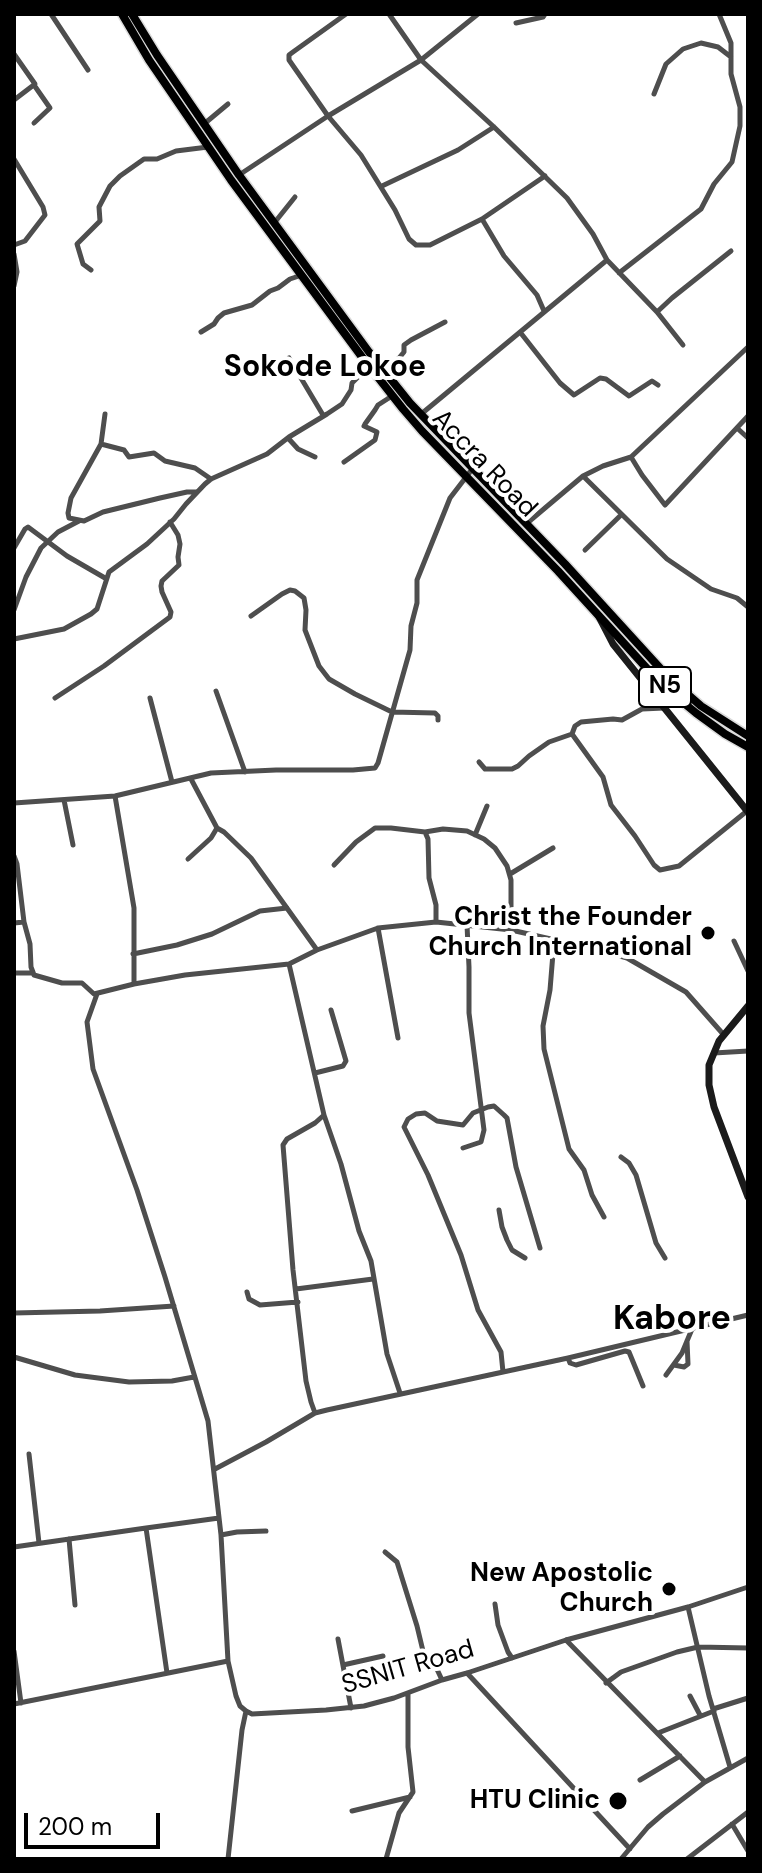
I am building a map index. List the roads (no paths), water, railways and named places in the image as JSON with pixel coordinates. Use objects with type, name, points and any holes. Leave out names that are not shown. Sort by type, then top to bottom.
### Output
[{"type":"main road","name":"Accra Road","points":[[122,14],[208,147],[393,396],[526,524],[669,678],[701,706],[748,736]]},
{"type":"main road","name":"Accra Road","points":[[132,14],[239,175],[417,418]]},
{"type":"main road","name":"Accra Road","points":[[470,471],[662,685],[725,734],[748,747]]},
{"type":"main road","points":[[596,612],[622,656],[748,811]]},
{"type":"main road","points":[[618,623],[622,656]]},
{"type":"main road","points":[[748,1006],[723,1034],[709,1065],[711,1094],[748,1197]]},
{"type":"street","points":[[51,14],[88,70]]},
{"type":"street","points":[[346,14],[288,57],[328,116],[382,186],[409,239],[420,246],[430,245],[482,219],[545,176]]},
{"type":"street","points":[[389,14],[421,60],[567,198],[607,260],[657,312],[683,345]]},
{"type":"street","points":[[239,175],[421,60],[478,14]]},
{"type":"street","points":[[516,23],[545,14]]},
{"type":"street","points":[[619,273],[701,209],[714,184],[732,162],[740,126],[740,107],[731,74],[731,43],[719,14]]},
{"type":"street","points":[[654,94],[666,64],[683,49],[701,43],[718,47],[732,57]]},
{"type":"street","points":[[14,54],[50,108],[34,123]]},
{"type":"street","points":[[14,100],[34,85]]},
{"type":"street","points":[[204,125],[228,104]]},
{"type":"street","points":[[382,186],[458,150],[494,127]]},
{"type":"street","points":[[91,270],[83,264],[77,244],[100,221],[99,207],[110,186],[144,159],[208,147]]},
{"type":"street","points":[[14,159],[45,215],[25,241],[14,245]]},
{"type":"street","points":[[275,222],[295,197]]},
{"type":"street","points":[[482,219],[504,256],[537,295],[544,311]]},
{"type":"street","points":[[657,312],[731,251]]},
{"type":"street","points":[[14,254],[17,263],[14,286]]},
{"type":"street","points":[[417,418],[607,260]]},
{"type":"street","points":[[201,332],[224,313],[252,305],[290,279],[303,275]]},
{"type":"street","points":[[383,369],[399,358],[404,352],[404,345],[445,322]]},
{"type":"street","points":[[520,332],[560,383],[574,395],[600,378],[629,396],[652,381],[658,385]]},
{"type":"street","points":[[526,524],[583,476],[631,457],[748,347]]},
{"type":"street","points":[[741,353],[748,359]]},
{"type":"street","points":[[289,358],[323,415]]},
{"type":"street","points":[[14,639],[64,629],[97,609],[109,572],[147,544],[211,479],[267,454],[342,404],[352,383],[372,369]]},
{"type":"street","points":[[344,462],[375,440],[377,432],[364,426],[378,405],[393,396]]},
{"type":"street","points":[[80,521],[69,518],[70,503],[101,444],[105,414]]},
{"type":"street","points":[[631,457],[665,505],[748,416]]},
{"type":"street","points":[[737,428],[748,438]]},
{"type":"street","points":[[288,438],[298,449],[315,457]]},
{"type":"street","points":[[101,444],[124,450],[129,457],[154,453],[165,461],[195,468],[211,479]]},
{"type":"street","points":[[14,803],[115,796],[211,773],[375,768],[410,650],[417,580],[450,498],[470,471]]},
{"type":"street","points":[[583,476],[667,559],[711,589],[737,598],[748,607]]},
{"type":"street","points":[[14,610],[41,548],[58,532],[97,514],[197,492]]},
{"type":"street","points":[[585,550],[621,515]]},
{"type":"street","points":[[55,698],[170,617],[161,586],[162,581],[179,565],[180,544],[170,522]]},
{"type":"street","points":[[14,548],[26,527],[105,578]]},
{"type":"street","points":[[251,616],[282,594],[295,591],[304,598],[305,630],[329,679],[392,712],[435,713],[438,720]]},
{"type":"street","points":[[216,691],[245,772]]},
{"type":"street","points":[[150,698],[172,782]]},
{"type":"street","points":[[572,734],[581,722],[622,720],[642,709],[664,708]]},
{"type":"street","points":[[479,762],[485,769],[512,769],[549,742],[572,734]]},
{"type":"street","points":[[572,734],[603,777],[611,805],[660,870],[679,866],[748,811]]},
{"type":"street","points":[[191,779],[217,828],[251,858],[317,950]]},
{"type":"street","points":[[115,796],[134,908],[134,984]]},
{"type":"street","points":[[64,800],[73,845]]},
{"type":"street","points":[[475,835],[487,806]]},
{"type":"street","points":[[188,859],[211,838],[217,828]]},
{"type":"street","points":[[334,865],[375,828],[425,832],[454,829],[475,835],[495,848],[507,866],[511,880],[511,930]]},
{"type":"street","points":[[425,832],[436,922]]},
{"type":"street","points":[[510,874],[553,848]]},
{"type":"street","points":[[14,856],[30,944],[32,973],[36,977],[62,983],[82,983],[94,994],[185,975],[289,964],[317,950],[378,928],[436,922],[511,930],[627,958],[686,992],[723,1034]]},
{"type":"street","points":[[133,954],[212,934],[260,911],[287,908]]},
{"type":"street","points":[[14,923],[24,922]]},
{"type":"street","points":[[463,1148],[481,1142],[484,1130],[469,1013],[467,925]]},
{"type":"street","points":[[378,928],[398,1038]]},
{"type":"street","points":[[554,941],[543,1026],[544,1049],[569,1149],[584,1170],[592,1195],[604,1217]]},
{"type":"street","points":[[734,941],[748,971]]},
{"type":"street","points":[[289,964],[324,1115],[371,1261],[387,1354],[400,1393]]},
{"type":"street","points":[[14,973],[32,973]]},
{"type":"street","points":[[98,993],[87,1022],[93,1069],[137,1190],[208,1421],[221,1535],[228,1661],[236,1696],[246,1711],[228,1859]]},
{"type":"street","points":[[315,1073],[343,1066],[346,1061],[331,1010]]},
{"type":"street","points":[[713,1053],[748,1051]]},
{"type":"street","points":[[503,1372],[501,1352],[478,1310],[461,1255],[404,1127],[408,1119],[425,1113],[437,1121],[463,1125],[473,1113],[494,1106],[507,1118],[516,1167],[540,1248]]},
{"type":"street","points":[[315,1413],[306,1381],[283,1145],[287,1139],[324,1115]]},
{"type":"street","points":[[621,1157],[636,1175],[656,1243],[665,1258]]},
{"type":"street","points":[[499,1210],[502,1227],[512,1250],[525,1258]]},
{"type":"street","points":[[296,1289],[373,1279]]},
{"type":"street","points":[[247,1292],[249,1299],[260,1305],[298,1302]]},
{"type":"street","points":[[14,1313],[174,1306]]},
{"type":"street","points":[[214,1469],[315,1413],[748,1315]]},
{"type":"street","points":[[666,1375],[693,1329]]},
{"type":"street","points":[[674,1365],[684,1367],[688,1364],[687,1340]]},
{"type":"street","points":[[568,1358],[570,1363],[576,1365],[629,1352],[643,1386]]},
{"type":"street","points":[[14,1357],[75,1375],[129,1382],[194,1377]]},
{"type":"street","points":[[29,1454],[39,1543]]},
{"type":"street","points":[[14,1547],[219,1518]]},
{"type":"street","points":[[146,1528],[167,1673]]},
{"type":"street","points":[[221,1535],[266,1531]]},
{"type":"street","points":[[69,1539],[75,1605]]},
{"type":"street","points":[[385,1552],[397,1562],[423,1651],[442,1680]]},
{"type":"street","name":"SSNIT Road","points":[[246,1711],[262,1714],[351,1708],[384,1701],[566,1640],[688,1607],[748,1587]]},
{"type":"street","points":[[495,1604],[498,1625],[512,1658]]},
{"type":"street","points":[[688,1607],[730,1767]]},
{"type":"street","points":[[338,1639],[351,1708]]},
{"type":"street","points":[[566,1640],[705,1782]]},
{"type":"street","points":[[606,1683],[621,1672],[645,1662],[698,1647],[748,1648]]},
{"type":"street","points":[[14,1651],[17,1703],[228,1661]]},
{"type":"street","points":[[343,1665],[383,1656]]},
{"type":"street","points":[[467,1673],[630,1849]]},
{"type":"street","points":[[386,1859],[399,1813],[413,1792],[408,1747],[408,1693]]},
{"type":"street","points":[[690,1696],[700,1715]]},
{"type":"street","points":[[658,1733],[748,1698]]},
{"type":"street","points":[[640,1780],[680,1756]]},
{"type":"street","points":[[621,1859],[655,1820],[705,1782],[748,1758]]},
{"type":"street","points":[[352,1811],[411,1796]]},
{"type":"street","points":[[687,1859],[697,1856],[748,1812]]},
{"type":"street","points":[[732,1824],[748,1851]]},
{"type":"place","name":"Christ the Founder Church International","points":[[708,933]]},
{"type":"place","name":"New Apostolic Church","points":[[669,1589]]},
{"type":"place","name":"HTU Clinic","points":[[618,1801]]},
{"type":"district","name":"Sokode Lokoe","points":[[325,368]]},
{"type":"district","name":"Kabore","points":[[672,1320]]}]
